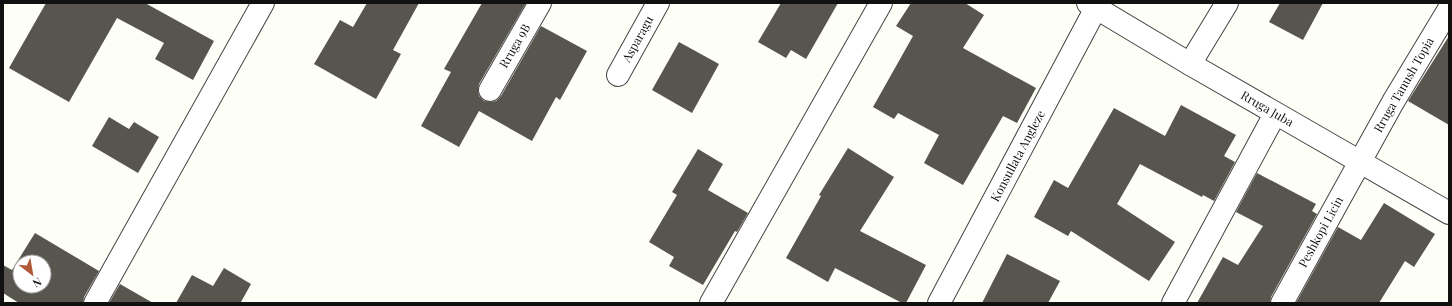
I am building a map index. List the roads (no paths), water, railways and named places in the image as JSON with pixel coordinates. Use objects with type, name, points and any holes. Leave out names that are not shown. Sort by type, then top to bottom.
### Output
[{"type":"street","points":[[95,303],[263,3]]},
{"type":"street","name":"Rruga 9B","points":[[490,90],[540,3]]},
{"type":"street","name":"Asparagu","points":[[618,76],[658,3]]},
{"type":"street","points":[[711,303],[881,3]]},
{"type":"street","points":[[1190,64],[1227,3]]},
{"type":"street","name":"Rruga Juba","points":[[1092,6],[1275,114],[1449,213]]},
{"type":"street","name":"Konsullata Angleze","points":[[939,303],[1092,6]]},
{"type":"street","name":"Rruga Tanush Topia","points":[[1360,162],[1393,102],[1449,9]]},
{"type":"street","points":[[1173,303],[1275,114]]},
{"type":"street","name":"Peshkopi Licin","points":[[1282,303],[1360,162]]}]
